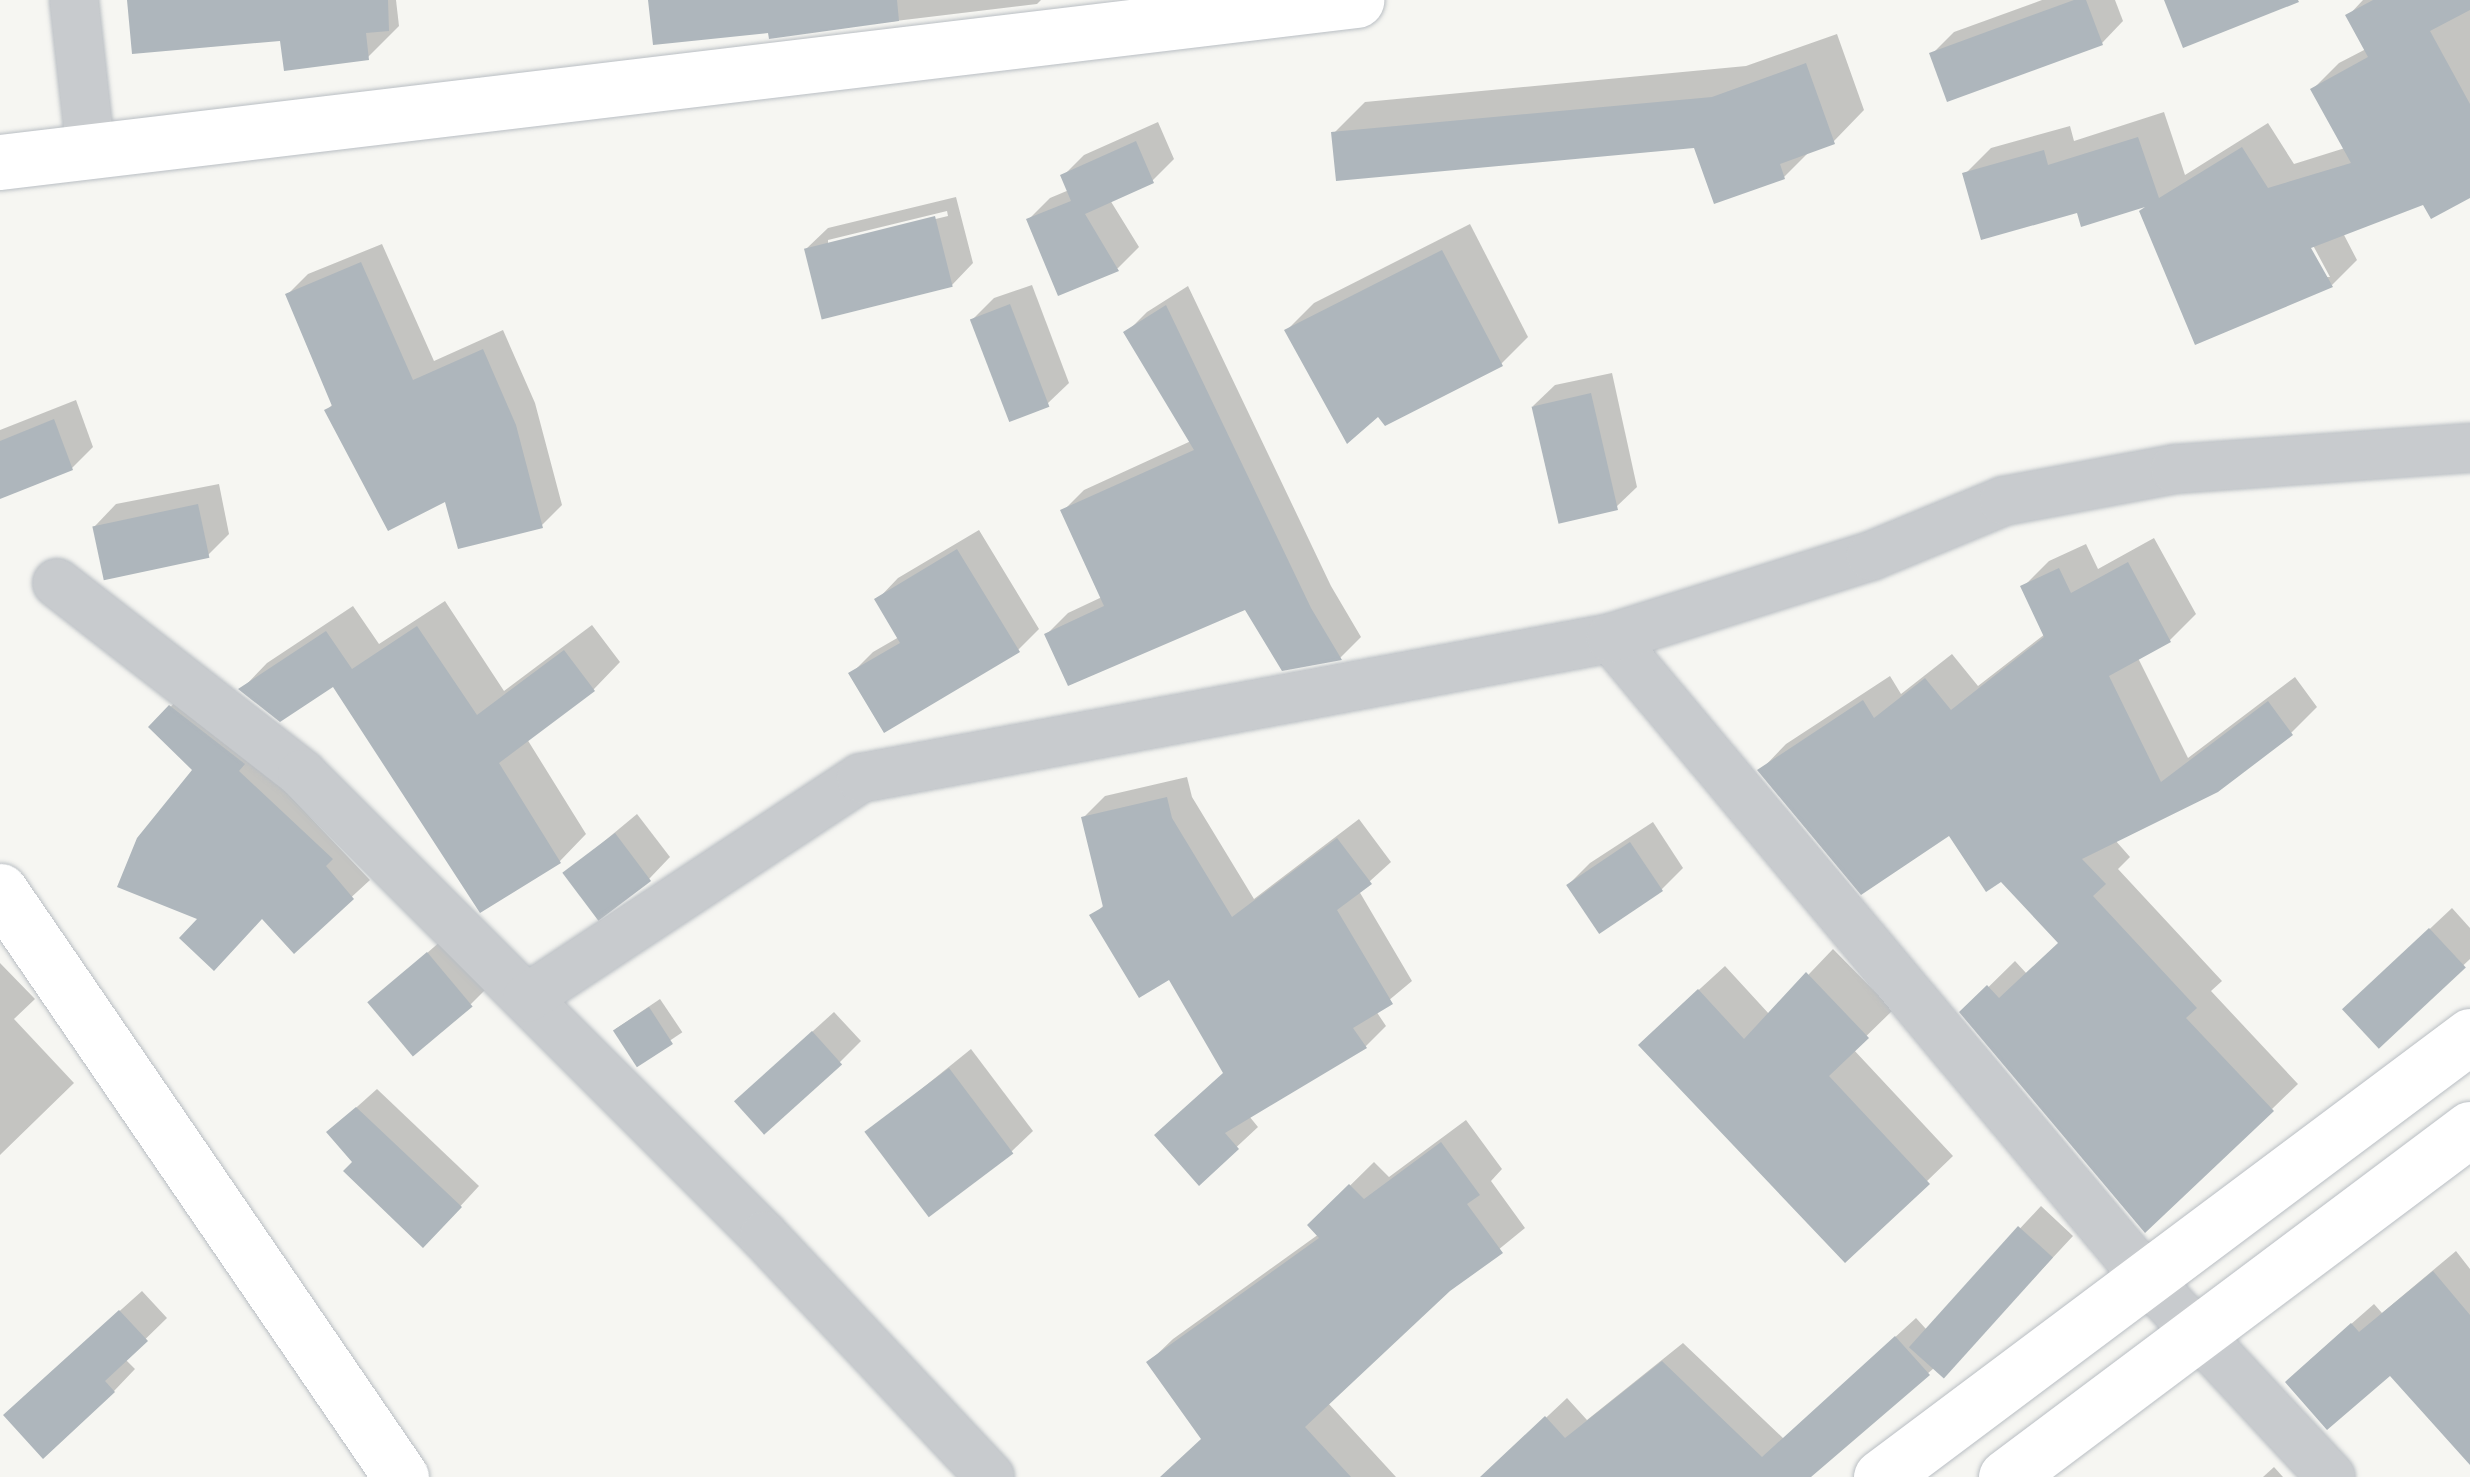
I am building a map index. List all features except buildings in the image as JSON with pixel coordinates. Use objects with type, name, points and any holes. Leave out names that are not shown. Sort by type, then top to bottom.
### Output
[{"type":"main road","points":[[0,162],[1356,0]]},
{"type":"main road","points":[[8,916],[401,1477]]},
{"type":"main road","points":[[1881,1477],[2470,1036]]},
{"type":"main road","points":[[2006,1477],[2470,1128]]},
{"type":"street","points":[[74,0],[92,153]]},
{"type":"street","points":[[527,998],[860,778],[1611,638],[1871,556],[2004,502],[2175,469],[2470,448]]},
{"type":"street","points":[[57,582],[302,774],[764,1236],[990,1477]]},
{"type":"street","points":[[1611,638],[2147,1279],[2330,1477]]}]
